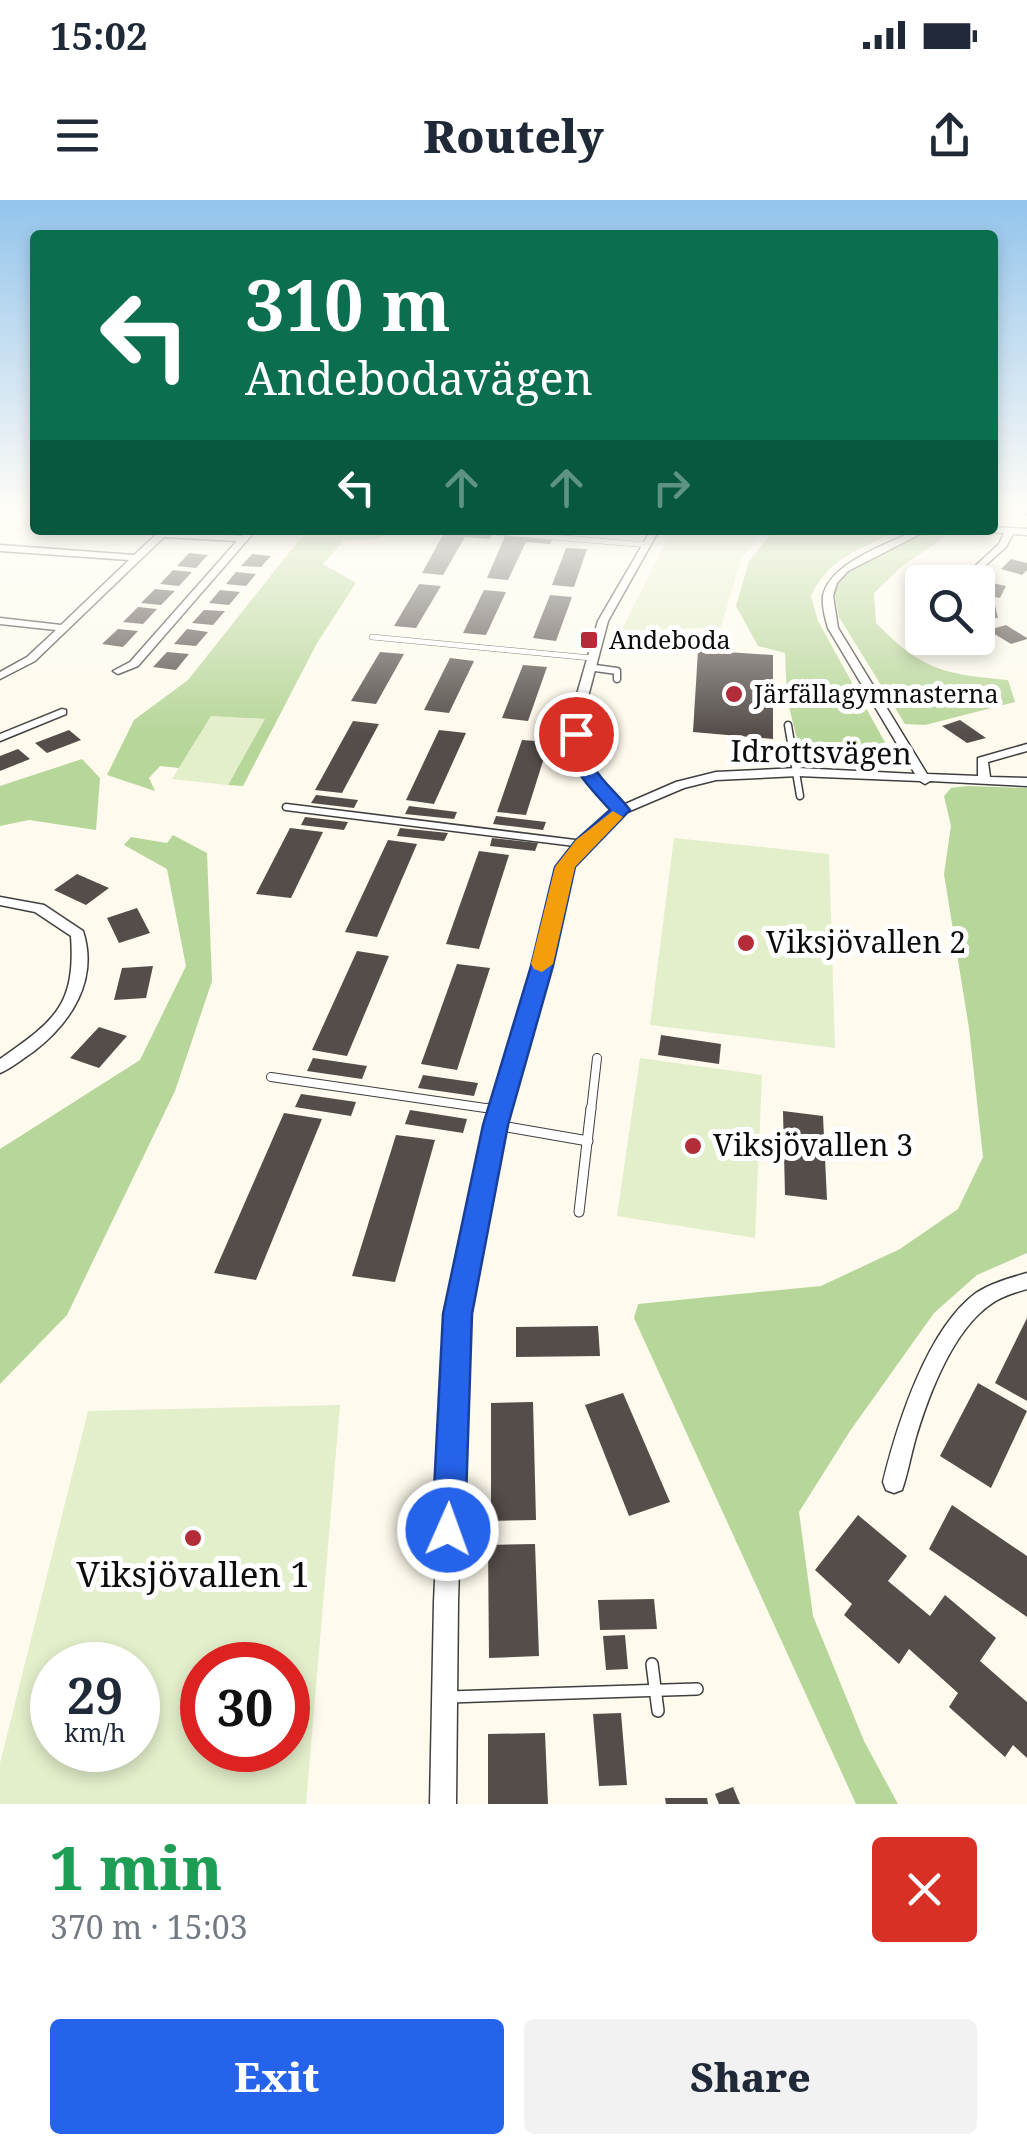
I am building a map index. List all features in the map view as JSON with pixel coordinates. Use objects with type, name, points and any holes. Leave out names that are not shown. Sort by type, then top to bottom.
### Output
[{"type":"street","points":[[0,676],[31,659],[108,585]]},
{"type":"street","points":[[118,671],[134,664],[204,585]]},
{"type":"street","points":[[621,810],[585,772],[577,756],[579,708],[590,663],[603,621],[624,585]]},
{"type":"street","points":[[832,585],[826,601],[832,628],[925,780]]},
{"type":"street","points":[[0,620],[64,628]]},
{"type":"street","points":[[0,738],[62,712]]},
{"type":"street","points":[[985,781],[982,760],[1027,747]]},
{"type":"street","name":"Idrottsvägen","points":[[583,844],[621,810],[680,785],[716,776],[798,772],[1027,782]]},
{"type":"street","points":[[444,1804],[457,1314],[497,1118],[542,966],[565,867],[583,844]]},
{"type":"street","points":[[0,902],[38,908],[78,934],[82,967],[71,1006],[42,1038],[0,1066]]},
{"type":"street","points":[[894,1482],[903,1437],[951,1335],[978,1303],[999,1290],[1027,1281]]},
{"type":"lane","points":[[372,637],[590,663],[617,671],[617,679]]},
{"type":"lane","points":[[788,724],[800,796]]},
{"type":"lane","points":[[286,807],[583,844]]},
{"type":"lane","points":[[580,1212],[597,1058]]},
{"type":"lane","points":[[272,1077],[497,1118],[588,1141]]},
{"type":"lane","points":[[652,1664],[658,1711]]},
{"type":"lane","points":[[444,1697],[697,1689]]},
{"type":"green space","points":[[263,585],[355,585],[317,643],[243,786],[228,785],[264,719],[211,717],[179,768],[160,766],[149,778],[155,791],[107,775],[134,720],[188,680]]},
{"type":"green space","points":[[644,585],[733,585],[721,627],[621,631]]},
{"type":"green space","points":[[742,585],[817,585],[811,596],[818,621],[887,746],[799,747],[787,699],[785,653],[758,646],[736,606]]},
{"type":"green space","points":[[838,585],[882,585],[874,593],[876,623],[905,649],[905,655],[950,672],[1008,680],[1015,702],[925,725],[905,724],[839,617],[834,591]]},
{"type":"green space","points":[[211,716],[265,719],[228,785],[172,779]]},
{"type":"green space","points":[[82,759],[100,778],[96,830],[29,820],[0,826],[0,786]]},
{"type":"green space","points":[[951,788],[1027,788],[1027,1253],[977,1275],[934,1313],[850,1431],[799,1512],[813,1616],[864,1741],[898,1804],[856,1804],[634,1318],[638,1304],[821,1286],[900,1249],[958,1209],[983,1157],[969,1028],[944,874],[951,826],[944,796]]},
{"type":"green space","points":[[173,835],[207,853],[212,981],[175,1091],[67,1315],[0,1384],[0,1149],[140,1060],[186,966],[167,869],[124,845],[131,837],[167,843]]},
{"type":"green space","name":"Viksjövallen 2","points":[[674,838],[829,854],[835,1048],[650,1025]]},
{"type":"green space","name":"Viksjövallen 3","points":[[640,1058],[762,1075],[755,1238],[617,1216]]},
{"type":"green space","name":"Viksjövallen 1","points":[[340,1405],[310,1757],[310,1642],[180,1642],[180,1772],[309,1772],[306,1804],[0,1804],[0,1763],[30,1643],[30,1772],[160,1772],[160,1642],[30,1642],[88,1411]]},
{"type":"building","points":[[418,585],[441,586],[416,628],[394,626]]},
{"type":"building","points":[[995,585],[1006,586],[1000,598],[995,597]]},
{"type":"building","points":[[155,589],[175,591],[161,605],[141,603]]},
{"type":"building","points":[[220,590],[240,592],[229,605],[209,603]]},
{"type":"building","points":[[484,590],[506,592],[486,635],[463,633]]},
{"type":"building","points":[[550,595],[572,597],[556,641],[533,638]]},
{"type":"building","points":[[138,607],[157,609],[143,624],[123,622]]},
{"type":"building","points":[[204,610],[225,611],[213,625],[192,623]]},
{"type":"building","points":[[1006,625],[1027,639],[1011,644],[995,634],[995,628]]},
{"type":"building","points":[[118,629],[138,631],[123,647],[102,644]]},
{"type":"building","points":[[187,629],[208,632],[196,646],[174,644]]},
{"type":"building","name":"Järfällagymnasterna","points":[[698,650],[773,655],[773,739],[693,732]]},
{"type":"building","points":[[167,652],[189,654],[176,670],[153,667]]},
{"type":"building","points":[[380,652],[404,654],[376,704],[351,701]]},
{"type":"building","points":[[450,658],[474,661],[449,713],[424,710]]},
{"type":"building","points":[[523,665],[547,667],[528,721],[502,718]]},
{"type":"building","points":[[960,720],[986,738],[967,743],[942,726]]},
{"type":"building","points":[[353,721],[379,724],[342,793],[315,790]]},
{"type":"building","points":[[69,730],[81,740],[47,753],[35,743]]},
{"type":"building","points":[[439,730],[466,733],[434,804],[406,800]]},
{"type":"building","points":[[522,740],[549,742],[526,815],[497,812]]},
{"type":"building","points":[[18,749],[30,759],[0,771],[0,756]]},
{"type":"building","points":[[316,795],[358,800],[354,808],[311,803]]},
{"type":"building","points":[[409,806],[457,812],[454,819],[405,814]]},
{"type":"building","points":[[496,816],[546,822],[543,830],[493,824]]},
{"type":"building","points":[[305,817],[348,822],[344,830],[301,825]]},
{"type":"building","points":[[290,828],[323,832],[291,898],[256,894]]},
{"type":"building","points":[[400,828],[448,833],[444,841],[397,836]]},
{"type":"building","points":[[492,838],[538,843],[535,851],[490,846]]},
{"type":"building","points":[[388,840],[417,844],[377,937],[345,932]]},
{"type":"building","points":[[479,851],[509,855],[479,949],[446,944]]},
{"type":"building","points":[[77,874],[109,888],[86,905],[54,890]]},
{"type":"building","points":[[137,908],[150,933],[119,943],[107,918]]},
{"type":"building","points":[[357,951],[389,956],[347,1056],[312,1050]]},
{"type":"building","points":[[457,964],[490,968],[457,1070],[421,1064]]},
{"type":"building","points":[[153,966],[146,998],[114,1000],[122,968]]},
{"type":"building","points":[[99,1027],[127,1036],[99,1068],[70,1058]]},
{"type":"building","points":[[661,1035],[721,1044],[719,1064],[658,1055]]},
{"type":"building","points":[[313,1058],[367,1066],[362,1079],[307,1071]]},
{"type":"building","points":[[423,1075],[478,1083],[474,1096],[418,1088]]},
{"type":"building","points":[[301,1094],[356,1102],[351,1116],[295,1107]]},
{"type":"building","points":[[410,1110],[467,1119],[463,1133],[405,1124]]},
{"type":"building","points":[[783,1111],[823,1116],[827,1200],[785,1195]]},
{"type":"building","points":[[284,1113],[322,1119],[256,1280],[214,1273]]},
{"type":"building","points":[[396,1135],[435,1140],[395,1282],[352,1276]]},
{"type":"building","points":[[1027,1318],[1027,1401],[995,1383]]},
{"type":"building","points":[[598,1326],[600,1356],[516,1357],[516,1327]]},
{"type":"building","points":[[978,1383],[1027,1411],[991,1488],[940,1456]]},
{"type":"building","points":[[623,1393],[670,1502],[629,1516],[585,1405]]},
{"type":"building","points":[[533,1402],[536,1520],[491,1521],[491,1403]]},
{"type":"building","points":[[952,1505],[1027,1556],[1027,1617],[929,1549]]},
{"type":"building","points":[[858,1515],[907,1556],[888,1581],[930,1616],[945,1595],[996,1638],[980,1661],[1027,1702],[1027,1758],[1013,1745],[1005,1757],[949,1707],[958,1693],[909,1649],[899,1664],[844,1615],[852,1604],[815,1570]]},
{"type":"building","points":[[535,1544],[539,1656],[489,1658],[488,1545]]},
{"type":"building","points":[[654,1599],[657,1629],[600,1630],[598,1600]]},
{"type":"building","points":[[625,1635],[628,1669],[606,1670],[603,1636]]},
{"type":"building","points":[[621,1713],[627,1785],[599,1786],[593,1714]]},
{"type":"building","points":[[545,1733],[548,1804],[488,1804],[488,1734]]},
{"type":"building","points":[[733,1787],[740,1804],[719,1804],[715,1794]]},
{"type":"building","points":[[665,1798],[707,1798],[708,1804],[666,1804]]},
{"type":"slow traffic","points":[[542,964],[565,867],[613,817]]},
{"type":"place","name":"Andeboda","points":[[589,640]]},
{"type":"place","name":"Järfällagymnasterna","points":[[734,694]]},
{"type":"place","name":"Viksjövallen 2","points":[[746,943]]},
{"type":"place","name":"Viksjövallen 3","points":[[693,1146]]},
{"type":"place","name":"Viksjövallen 1","points":[[193,1538]]},
{"type":"route","points":[[448,1530],[457,1314],[496,1125],[542,966],[565,867],[583,844],[621,810],[585,772],[577,756],[576,734]]}]
